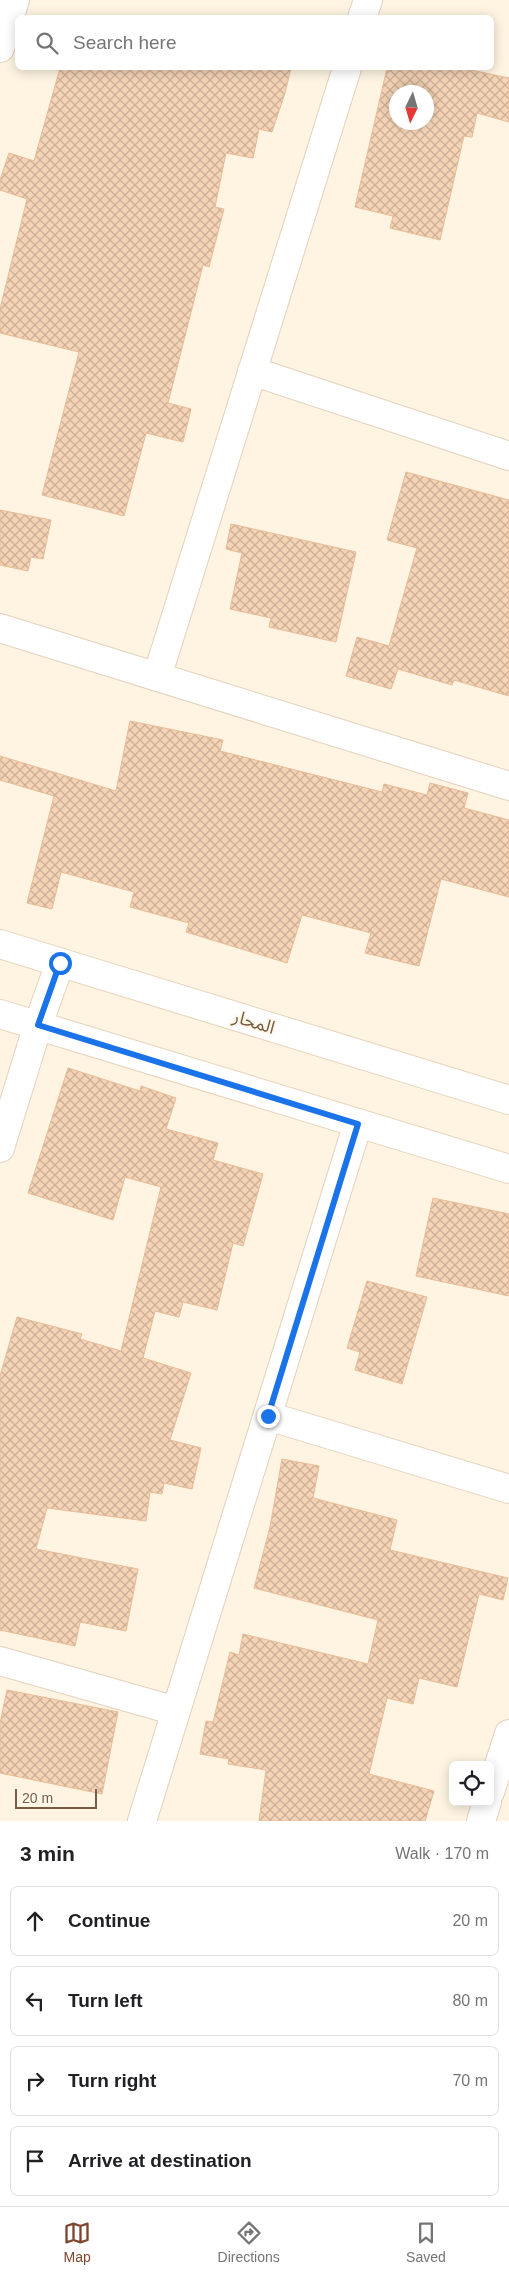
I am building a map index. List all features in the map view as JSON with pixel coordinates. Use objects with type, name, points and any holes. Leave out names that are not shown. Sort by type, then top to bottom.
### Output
[{"type":"street","points":[[0,48],[15,0]]},
{"type":"street","points":[[363,15],[368,0]]},
{"type":"street","points":[[157,677],[346,70]]},
{"type":"street","points":[[252,371],[509,456]]},
{"type":"street","points":[[0,628],[509,786]]},
{"type":"street","name":"المحار","points":[[0,944],[509,1100]]},
{"type":"street","points":[[0,1148],[38,1025],[60,963]]},
{"type":"street","points":[[0,1014],[509,1169]]},
{"type":"street","points":[[142,1821],[358,1124]]},
{"type":"street","points":[[268,1416],[509,1489]]},
{"type":"street","points":[[0,1661],[176,1711]]},
{"type":"street","points":[[494,1780],[509,1734]]},
{"type":"street","points":[[481,1821],[486,1806]]},
{"type":"building","points":[[59,70],[291,70],[272,132],[259,129],[253,158],[226,153],[215,207],[224,209],[209,267],[203,265],[168,403],[191,409],[183,442],[146,433],[124,516],[42,495],[79,352],[0,333],[0,309],[27,199],[0,190],[0,180],[9,153],[34,161]]},
{"type":"building","points":[[387,70],[471,70],[509,78],[509,122],[477,113],[472,137],[464,136],[440,240],[390,228],[393,216],[355,207]]},
{"type":"building","points":[[406,472],[509,500],[509,696],[454,680],[452,685],[398,669],[391,689],[346,676],[357,637],[389,646],[417,548],[387,540]]},
{"type":"building","points":[[0,510],[51,520],[43,559],[31,557],[28,571],[0,565]]},
{"type":"building","points":[[231,524],[356,552],[336,642],[269,627],[271,618],[230,609],[242,553],[226,549]]},
{"type":"building","points":[[130,721],[223,740],[220,751],[382,792],[384,784],[427,795],[430,783],[468,793],[464,808],[509,820],[509,897],[441,879],[419,966],[365,953],[371,933],[302,915],[287,963],[186,932],[189,923],[130,907],[134,892],[61,872],[52,909],[27,903],[54,796],[0,780],[0,756],[116,791]]},
{"type":"building","points":[[68,1068],[140,1091],[141,1086],[176,1098],[166,1129],[218,1143],[213,1160],[263,1174],[243,1246],[233,1243],[217,1310],[183,1302],[179,1317],[155,1311],[143,1358],[191,1373],[170,1440],[201,1448],[192,1489],[164,1483],[162,1494],[150,1492],[146,1521],[47,1508],[36,1549],[138,1569],[126,1631],[80,1622],[75,1646],[0,1630],[0,1376],[17,1317],[82,1334],[80,1339],[121,1351],[161,1187],[125,1177],[113,1220],[28,1193]]},
{"type":"building","points":[[433,1198],[509,1214],[509,1296],[416,1276]]},
{"type":"building","points":[[367,1281],[427,1297],[402,1384],[355,1370],[360,1352],[347,1348]]},
{"type":"building","points":[[282,1459],[319,1466],[313,1498],[397,1520],[390,1550],[508,1578],[503,1600],[479,1594],[457,1687],[419,1678],[413,1704],[387,1698],[369,1774],[434,1791],[425,1821],[259,1821],[266,1770],[228,1764],[229,1759],[200,1754],[206,1721],[213,1722],[230,1652],[239,1655],[243,1634],[368,1664],[378,1620],[254,1588],[270,1527]]},
{"type":"building","points":[[7,1690],[118,1712],[102,1794],[0,1773],[0,1723]]},
{"type":"route","points":[[60,963],[38,1025],[358,1124],[268,1416]]}]
